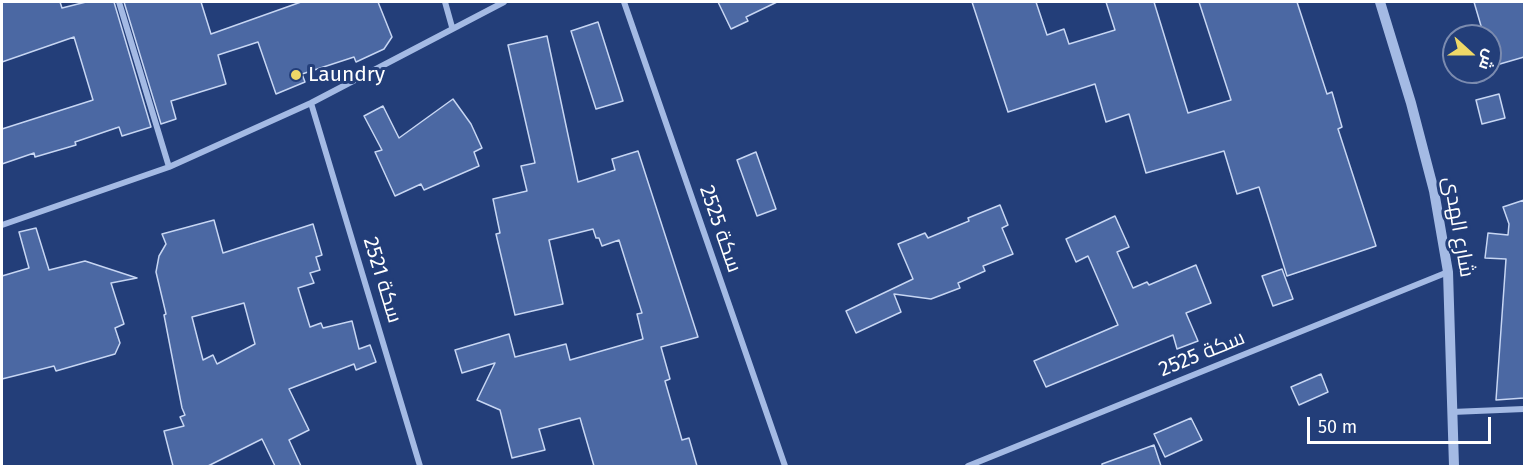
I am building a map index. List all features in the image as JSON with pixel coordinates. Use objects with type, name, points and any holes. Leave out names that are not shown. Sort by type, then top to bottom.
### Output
[{"type":"street","points":[[119,2],[169,167]]},
{"type":"street","points":[[445,2],[453,27]]},
{"type":"street","points":[[2,225],[169,167],[311,103],[504,2]]},
{"type":"street","name":"سكة 2525","points":[[624,2],[785,466]]},
{"type":"street","name":"شارع الهدى","points":[[1380,2],[1411,103],[1431,180],[1448,272],[1454,466]]},
{"type":"street","name":"سكة 2521","points":[[311,103],[420,466]]},
{"type":"street","name":"سكة 2525","points":[[968,466],[1448,272]]},
{"type":"street","points":[[1452,412],[1524,409]]},
{"type":"building","points":[[2,2],[60,2],[62,8],[86,2],[114,2],[151,127],[122,136],[119,127],[75,142],[76,145],[35,157],[34,153],[2,164],[2,129],[93,100],[74,37],[2,62]]},
{"type":"building","points":[[124,2],[201,2],[211,34],[301,2],[378,2],[392,37],[384,49],[356,62],[354,57],[302,74],[305,82],[276,94],[258,42],[218,55],[226,84],[171,101],[176,119],[161,124]]},
{"type":"building","points":[[718,2],[777,2],[746,17],[748,21],[731,29]]},
{"type":"building","points":[[972,2],[1036,2],[1047,35],[1064,29],[1069,44],[1115,30],[1106,2],[1154,2],[1188,113],[1231,100],[1199,2],[1297,2],[1327,94],[1332,92],[1342,127],[1338,129],[1376,246],[1287,276],[1259,187],[1237,194],[1224,151],[1146,173],[1129,114],[1106,122],[1095,84],[1008,112]]},
{"type":"building","points":[[1474,2],[1524,2],[1524,57],[1502,63],[1502,24],[1480,24]]},
{"type":"building","points":[[598,22],[623,101],[596,109],[571,31]]},
{"type":"building","points":[[547,36],[578,182],[615,170],[612,159],[638,151],[698,337],[661,347],[670,379],[665,381],[682,440],[689,438],[697,466],[594,466],[580,418],[539,429],[545,450],[512,458],[500,410],[477,400],[495,363],[462,373],[455,350],[509,334],[515,357],[566,344],[570,360],[643,339],[637,314],[642,313],[619,240],[602,246],[593,229],[549,240],[563,304],[515,315],[496,234],[500,233],[493,199],[527,191],[521,166],[535,163],[508,45]]},
{"type":"building","points":[[1499,94],[1505,118],[1482,124],[1476,100]]},
{"type":"building","points":[[453,99],[471,124],[482,148],[474,152],[479,166],[424,190],[421,184],[395,196],[375,152],[382,150],[364,116],[383,106],[399,138]]},
{"type":"building","points":[[756,152],[776,209],[757,216],[737,160]]},
{"type":"building","points":[[1524,200],[1524,398],[1496,400],[1506,259],[1485,258],[1488,233],[1508,235],[1509,224],[1503,207]]},
{"type":"building","points":[[1000,205],[1008,225],[1002,228],[1013,254],[983,266],[985,271],[958,283],[960,288],[931,299],[894,294],[901,312],[856,333],[846,311],[913,279],[898,244],[925,233],[928,238]]},
{"type":"building","points":[[1115,216],[1129,247],[1117,252],[1133,288],[1147,282],[1149,285],[1196,265],[1211,303],[1186,313],[1198,341],[1177,349],[1173,335],[1046,387],[1034,361],[1118,325],[1088,256],[1076,262],[1066,239]]},
{"type":"building","points":[[214,220],[223,253],[313,224],[322,255],[316,257],[320,270],[310,273],[314,283],[298,288],[310,327],[321,323],[323,328],[352,321],[359,349],[370,345],[376,362],[356,370],[354,364],[289,389],[309,430],[289,440],[301,466],[275,466],[262,439],[208,466],[173,466],[164,431],[184,426],[180,417],[185,415],[156,272],[159,256],[166,244],[162,234]],"holes":[[[244,303],[255,344],[217,364],[213,355],[203,360],[192,317]]]},
{"type":"building","points":[[36,228],[49,270],[85,261],[137,278],[111,283],[124,324],[115,328],[120,343],[115,354],[56,371],[54,366],[2,379],[2,276],[29,268],[19,232]]},
{"type":"building","points":[[1282,269],[1293,299],[1273,306],[1262,276]]},
{"type":"building","points":[[1321,374],[1328,392],[1299,405],[1291,387]]},
{"type":"building","points":[[1191,418],[1202,440],[1165,457],[1154,434]]},
{"type":"building","points":[[1154,445],[1161,466],[1102,466],[1102,464]]},
{"type":"place","name":"Laundry","points":[[296,75]]}]
